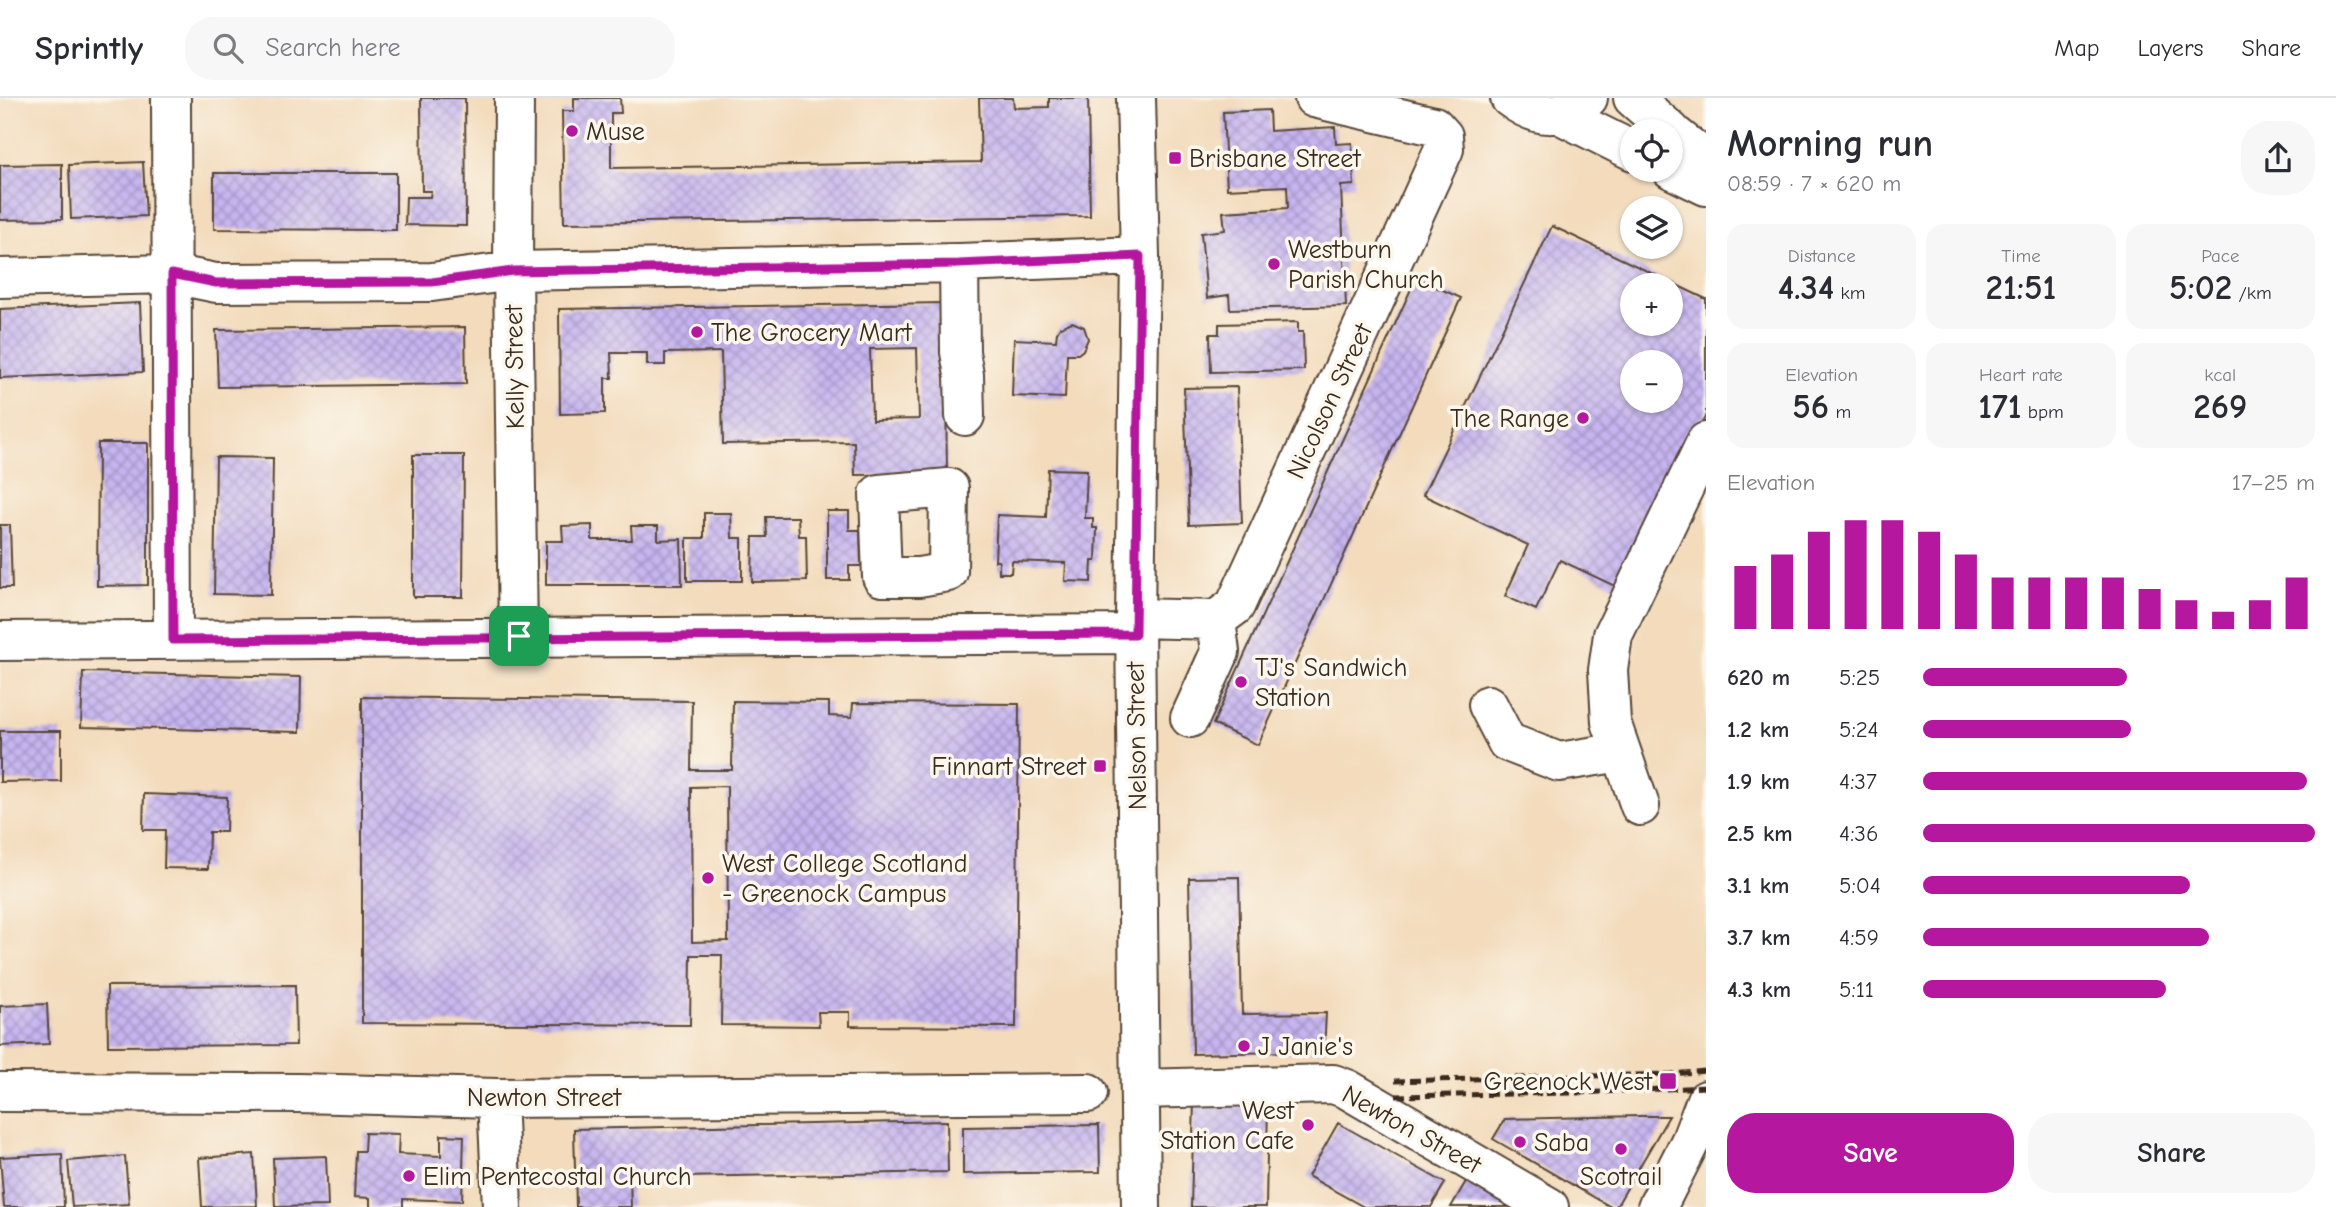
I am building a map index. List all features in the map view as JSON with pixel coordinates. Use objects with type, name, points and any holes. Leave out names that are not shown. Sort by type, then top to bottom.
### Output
[{"type":"main road","points":[[171,98],[173,640]]},
{"type":"main road","name":"Kelly Street","points":[[514,98],[513,271],[519,636]]},
{"type":"main road","name":"Nelson Street","points":[[1136,98],[1140,256],[1135,626],[1141,1207]]},
{"type":"main road","name":"Nicolson Street","points":[[1216,620],[1235,606],[1444,149],[1443,136],[1434,126],[1314,98]]},
{"type":"main road","points":[[1510,98],[1528,110],[1547,115],[1573,106],[1620,141]]},
{"type":"main road","points":[[1633,98],[1657,119]]},
{"type":"main road","points":[[1683,141],[1706,160]]},
{"type":"main road","points":[[1683,175],[1706,186]]},
{"type":"main road","points":[[0,278],[172,274],[216,283],[432,282],[513,271],[959,264],[1140,256]]},
{"type":"main road","points":[[959,264],[960,352],[964,375],[965,416]]},
{"type":"main road","points":[[1640,806],[1611,722],[1608,670],[1614,635],[1706,442]]},
{"type":"main road","points":[[919,577],[919,635]]},
{"type":"main road","points":[[0,641],[919,635],[1216,620],[1220,652],[1190,718]]},
{"type":"main road","points":[[1488,705],[1507,742],[1559,762],[1621,752]]},
{"type":"main road","name":"Newton Street","points":[[1140,1089],[1333,1084],[1347,1089],[1549,1207]]},
{"type":"main road","name":"Newton Street","points":[[0,1092],[285,1093],[497,1098],[1088,1093]]},
{"type":"main road","points":[[497,1098],[502,1207]]},
{"type":"main road","points":[[1657,1207],[1691,1140],[1706,1100]]},
{"type":"building","points":[[421,98],[465,98],[466,226],[405,225],[406,197],[430,197],[431,191],[422,191]]},
{"type":"building","points":[[574,98],[620,98],[621,113],[611,113],[611,168],[981,162],[979,98],[1013,98],[1014,108],[1049,107],[1049,98],[1088,98],[1090,216],[564,223],[562,111],[574,111]]},
{"type":"building","points":[[1269,110],[1270,131],[1335,127],[1336,144],[1352,143],[1354,185],[1341,186],[1346,306],[1230,309],[1229,295],[1207,298],[1201,233],[1225,230],[1223,212],[1288,208],[1287,186],[1227,189],[1223,112]]},
{"type":"building","points":[[143,162],[146,216],[71,219],[69,165]]},
{"type":"building","points":[[62,164],[62,219],[0,220],[0,165]]},
{"type":"building","points":[[214,173],[396,173],[396,230],[214,229]]},
{"type":"building","points":[[1552,226],[1651,273],[1620,273],[1620,336],[1683,336],[1683,288],[1706,299],[1706,415],[1623,590],[1560,560],[1536,610],[1505,596],[1528,545],[1423,495]]},
{"type":"building","points":[[1416,278],[1461,298],[1258,745],[1213,724]]},
{"type":"building","points":[[140,303],[143,372],[0,378],[0,309]]},
{"type":"building","points":[[945,303],[947,474],[855,475],[854,442],[723,444],[721,352],[665,353],[665,365],[647,365],[647,353],[611,353],[612,378],[605,378],[605,413],[560,414],[559,309]],"holes":[[[917,348],[919,419],[872,420],[870,349]]]},
{"type":"building","points":[[1072,322],[1084,327],[1088,339],[1078,354],[1067,354],[1065,398],[1012,396],[1014,339],[1056,341],[1060,327]]},
{"type":"building","points":[[1298,322],[1298,332],[1303,332],[1304,370],[1211,372],[1210,334],[1219,334],[1219,324]]},
{"type":"building","points":[[465,327],[466,384],[218,387],[216,330]]},
{"type":"building","points":[[1237,387],[1242,523],[1189,525],[1184,388]]},
{"type":"building","points":[[98,443],[148,443],[148,585],[97,586]]},
{"type":"building","points":[[413,455],[464,455],[463,597],[413,597]]},
{"type":"building","points":[[216,457],[273,458],[271,595],[214,594]]},
{"type":"building","points":[[1048,469],[1087,470],[1085,518],[1093,518],[1093,528],[1097,528],[1096,561],[1092,561],[1091,582],[1065,581],[1066,563],[1012,561],[1011,573],[999,573],[999,561],[995,561],[997,515],[1046,517]]},
{"type":"building","points":[[827,511],[849,511],[849,530],[860,530],[861,566],[849,566],[849,580],[827,580]]},
{"type":"building","points":[[704,513],[731,513],[732,538],[742,538],[742,581],[687,581],[687,538],[704,538]]},
{"type":"building","points":[[766,517],[798,517],[799,536],[806,536],[807,581],[752,582],[753,537],[767,537]]},
{"type":"building","points":[[0,525],[10,525],[12,588],[0,588]]},
{"type":"building","points":[[592,525],[592,540],[632,540],[631,526],[658,526],[658,540],[681,539],[682,585],[546,585],[546,541],[563,541],[562,526]]},
{"type":"building","points":[[83,672],[301,677],[300,732],[81,727]]},
{"type":"building","name":"West College Scotland - Greenock Campus","points":[[362,697],[692,701],[691,770],[732,770],[733,701],[829,702],[829,716],[852,717],[853,703],[1019,704],[1016,1027],[850,1026],[850,1012],[818,1012],[819,1026],[721,1025],[722,955],[691,955],[690,1025],[362,1023]],"holes":[[[727,786],[728,941],[692,942],[691,787]]]},
{"type":"building","points":[[0,731],[61,731],[61,781],[0,782]]},
{"type":"building","points":[[144,794],[227,797],[226,832],[209,832],[208,869],[164,868],[165,830],[143,830]]},
{"type":"building","points":[[1239,877],[1242,1014],[1326,1013],[1324,1051],[1193,1054],[1189,878]]},
{"type":"building","points":[[295,985],[296,1045],[108,1046],[107,986]]},
{"type":"building","points":[[47,1004],[49,1044],[0,1046],[0,1006]]},
{"type":"building","points":[[1194,1101],[1268,1102],[1266,1207],[1191,1207]]},
{"type":"building","points":[[1669,1116],[1616,1207],[1611,1207],[1493,1139],[1505,1119]]},
{"type":"building","points":[[947,1121],[948,1172],[630,1178],[631,1207],[576,1207],[574,1129]]},
{"type":"building","points":[[1338,1123],[1445,1183],[1431,1207],[1364,1207],[1308,1176]]},
{"type":"building","points":[[1099,1125],[1100,1172],[963,1174],[963,1127]]},
{"type":"building","name":"Elim Pentecostal Church","points":[[365,1133],[399,1134],[398,1154],[441,1156],[441,1135],[464,1136],[462,1201],[403,1199],[403,1207],[370,1207],[370,1198],[354,1197],[356,1151],[364,1151]]},
{"type":"building","points":[[62,1154],[64,1207],[4,1207],[0,1157]]},
{"type":"building","points":[[254,1154],[257,1206],[202,1207],[199,1158]]},
{"type":"building","points":[[125,1156],[129,1204],[72,1207],[68,1161]]},
{"type":"building","points":[[326,1156],[328,1206],[275,1207],[273,1158]]},
{"type":"building","points":[[1475,1166],[1546,1207],[1451,1207]]},
{"type":"railway","points":[[1395,1081],[1706,1071]]},
{"type":"railway","points":[[1396,1096],[1578,1093],[1706,1087]]},
{"type":"place","name":"Muse","points":[[572,131]]},
{"type":"place","name":"Brisbane Street","points":[[1175,158]]},
{"type":"place","name":"Westburn Parish Church","points":[[1274,264]]},
{"type":"place","name":"The Grocery Mart","points":[[697,332]]},
{"type":"place","name":"The Range","points":[[1583,418]]},
{"type":"place","name":"TJ's Sandwich Station","points":[[1241,682]]},
{"type":"place","name":"Finnart Street","points":[[1100,766]]},
{"type":"place","name":"West College Scotland - Greenock Campus","points":[[708,878]]},
{"type":"place","name":"J Janie's","points":[[1244,1046]]},
{"type":"place","name":"Greenock West","points":[[1668,1081]]},
{"type":"place","name":"West Station Cafe","points":[[1308,1125]]},
{"type":"place","name":"Saba","points":[[1520,1142]]},
{"type":"place","name":"Scotrail","points":[[1621,1149]]},
{"type":"place","name":"Elim Pentecostal Church","points":[[409,1176]]},
{"type":"route","points":[[1140,256],[1135,634],[519,636],[173,640],[172,274],[216,283],[432,282],[513,271],[959,264],[1140,256]]}]
